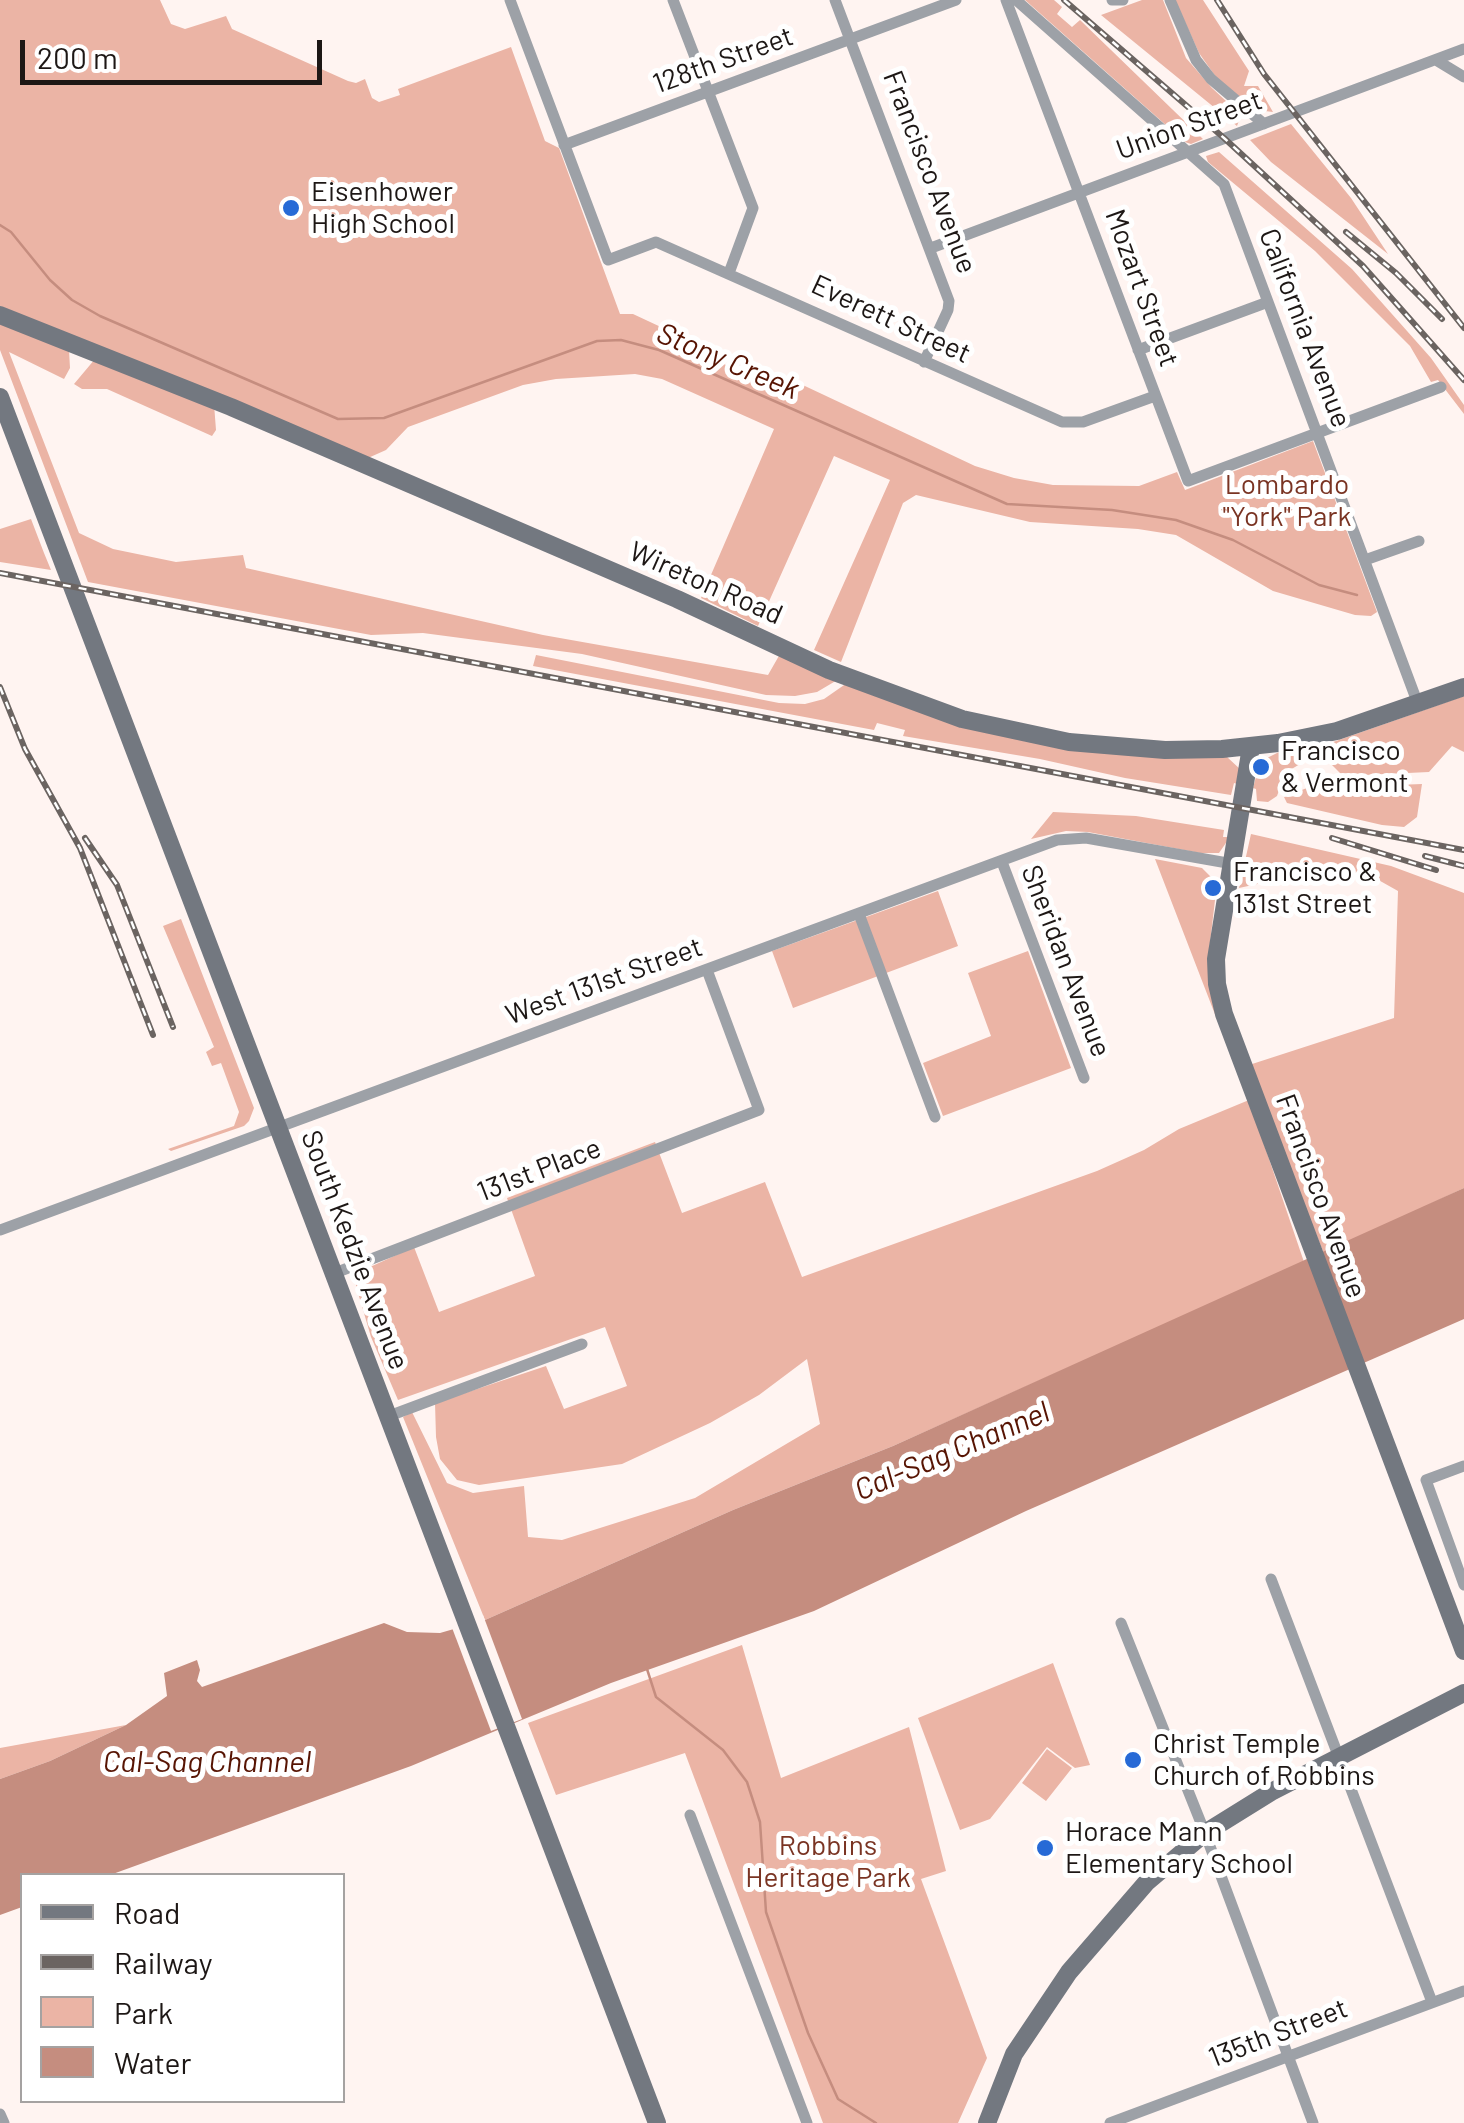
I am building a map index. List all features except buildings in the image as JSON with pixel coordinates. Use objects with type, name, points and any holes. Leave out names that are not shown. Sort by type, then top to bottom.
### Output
[{"type":"street","points":[[510,0],[564,145]]},
{"type":"street","points":[[673,0],[753,208],[730,273]]},
{"type":"street","name":"Francisco Avenue","points":[[835,0],[946,291],[948,310],[924,362]]},
{"type":"street","name":"128th Street","points":[[564,145],[956,0]]},
{"type":"street","name":"Mozart Street","points":[[1006,0],[1188,480],[1318,432]]},
{"type":"street","name":"California Avenue","points":[[1016,0],[1224,184],[1418,704]]},
{"type":"street","points":[[1112,0],[1123,0]]},
{"type":"street","points":[[1170,0],[1196,60],[1211,79],[1264,124]]},
{"type":"street","name":"Union Street","points":[[931,248],[1464,49]]},
{"type":"street","points":[[1436,60],[1464,78]]},
{"type":"street","name":"Everett Street","points":[[564,145],[608,260],[656,242],[1062,422],[1083,422],[1155,396]]},
{"type":"street","points":[[1138,350],[1268,302]]},
{"type":"street","name":"Wireton Road","points":[[0,316],[231,406],[676,599],[829,670],[945,712],[1102,746],[1196,750],[1250,746],[1337,731],[1464,687]]},
{"type":"street","points":[[1318,432],[1441,388]]},
{"type":"street","name":"South Kedzie Avenue","points":[[0,398],[657,2123]]},
{"type":"street","points":[[1365,560],[1419,541]]},
{"type":"street","name":"Francisco Avenue","points":[[1250,746],[1216,959],[1224,1014],[1464,1650]]},
{"type":"street","name":"West 131st Street","points":[[0,1230],[1057,840],[1072,837],[1233,864]]},
{"type":"street","name":"Sheridan Avenue","points":[[1002,862],[1084,1078]]},
{"type":"street","points":[[858,914],[934,1117]]},
{"type":"street","name":"131st Place","points":[[334,1273],[759,1110],[707,970]]},
{"type":"street","points":[[389,1416],[582,1344]]},
{"type":"street","points":[[1464,1466],[1426,1480],[1464,1585]]},
{"type":"street","points":[[1271,1579],[1432,2002]]},
{"type":"street","points":[[1121,1624],[1206,1832],[1313,2123]]},
{"type":"street","points":[[989,2122],[1014,2054],[1069,1972],[1129,1899],[1206,1832],[1338,1756],[1464,1693]]},
{"type":"street","points":[[690,1815],[807,2123]]},
{"type":"street","name":"135th Street","points":[[1110,2123],[1464,1990]]},
{"type":"street","points":[[0,2114],[4,2123]]},
{"type":"green space","name":"Eisenhower High School","points":[[0,0],[160,0],[171,24],[185,29],[226,16],[232,29],[348,81],[365,79],[372,98],[379,102],[400,95],[398,89],[511,47],[545,141],[559,148],[620,314],[633,314],[693,342],[691,349],[759,380],[790,379],[975,466],[1014,478],[1053,485],[1139,486],[1177,472],[1185,490],[1313,441],[1377,612],[1371,616],[1355,615],[1273,591],[1176,535],[1030,522],[916,495],[903,503],[841,662],[814,650],[890,480],[834,456],[758,626],[701,598],[774,429],[662,379],[635,374],[523,385],[408,427],[386,450],[368,458],[0,306]]},
{"type":"green space","points":[[1025,0],[1054,0],[1062,7],[1057,14],[1072,27],[1080,20],[1203,139],[1185,142]]},
{"type":"green space","points":[[1142,0],[1163,0],[1186,58],[1241,115],[1237,126],[1101,15]]},
{"type":"green space","points":[[1175,0],[1203,0],[1249,71],[1244,86],[1258,86],[1273,112],[1257,110],[1218,80],[1199,53]]},
{"type":"green space","points":[[1291,124],[1351,198],[1388,254],[1271,162],[1250,140]]},
{"type":"green space","points":[[1219,152],[1352,269],[1431,358],[1464,405],[1464,414],[1438,380],[1431,382],[1410,346],[1315,251],[1208,162],[1206,156]]},
{"type":"green space","points":[[0,322],[69,350],[70,368],[64,379],[9,352],[79,533],[113,549],[176,562],[243,555],[246,568],[543,635],[768,675],[780,654],[839,679],[817,692],[766,695],[582,654],[423,633],[371,635],[88,582],[0,350]]},
{"type":"green space","points":[[95,359],[214,404],[216,430],[212,436],[107,389],[82,389],[74,384]]},
{"type":"green space","points":[[31,519],[51,570],[0,562],[0,529]]},
{"type":"green space","points":[[536,655],[779,703],[805,704],[824,699],[847,683],[926,714],[1226,756],[1241,770],[1240,785],[1234,783],[1231,795],[1125,778],[903,736],[905,730],[877,723],[874,730],[533,666]]},
{"type":"green space","points":[[1464,696],[1464,752],[1452,746],[1429,772],[1343,776],[1319,747]]},
{"type":"green space","points":[[1283,750],[1304,755],[1305,761],[1285,773],[1277,796],[1268,802],[1257,801],[1253,788],[1259,766]]},
{"type":"green space","points":[[1322,782],[1346,787],[1422,784],[1417,817],[1404,827],[1382,825],[1287,803],[1284,797]]},
{"type":"green space","points":[[1053,812],[1136,816],[1224,830],[1223,837],[1230,837],[1219,853],[1200,853],[1088,832],[1066,831],[1031,839]]},
{"type":"green space","points":[[1251,834],[1391,866],[1464,893],[1464,1188],[1324,1254],[1249,1065],[1394,1018],[1398,891],[1366,873],[1299,875],[1239,888]]},
{"type":"green space","points":[[1155,859],[1202,868],[1217,883],[1208,960],[1216,1017]]},
{"type":"green space","points":[[938,891],[958,946],[793,1008],[772,951]]},
{"type":"green space","points":[[181,919],[254,1108],[244,1126],[171,1151],[168,1149],[234,1126],[239,1112],[221,1063],[212,1066],[206,1052],[214,1047],[163,926]]},
{"type":"green space","points":[[1028,951],[1071,1068],[943,1116],[923,1063],[991,1036],[968,973]]},
{"type":"green space","points":[[1249,1100],[1304,1262],[893,1446],[733,1510],[485,1620],[403,1417],[412,1412],[447,1483],[473,1493],[524,1486],[528,1537],[562,1540],[695,1498],[820,1424],[807,1359],[759,1395],[710,1423],[622,1464],[479,1485],[457,1480],[440,1459],[435,1403],[546,1366],[564,1409],[627,1386],[605,1327],[398,1400],[371,1337],[356,1286],[359,1272],[414,1247],[439,1312],[535,1276],[507,1198],[655,1142],[682,1213],[765,1182],[802,1277],[1097,1171],[1179,1129]]},
{"type":"green space","name":"Robbins Heritage Park","points":[[742,1645],[781,1778],[909,1727],[946,1871],[921,1879],[987,2058],[958,2123],[823,2123],[685,1753],[556,1795],[528,1723]]},
{"type":"green space","points":[[1053,1663],[1090,1765],[1075,1768],[1047,1747],[990,1819],[960,1830],[918,1718]]},
{"type":"green space","points":[[126,1725],[50,1761],[0,1779],[0,1748]]},
{"type":"green space","points":[[1047,1749],[1072,1768],[1046,1801],[1022,1783]]},
{"type":"water","name":"Cal-Sag Channel","points":[[1464,1188],[1464,1319],[1026,1511],[814,1611],[611,1683],[411,1766],[116,1873],[20,1873],[20,1908],[0,1915],[0,1779],[50,1761],[126,1725],[167,1696],[164,1673],[197,1660],[197,1681],[202,1687],[384,1623],[407,1632],[440,1633],[485,1620],[733,1510],[893,1446]]},
{"type":"pier","points":[[483,1615],[522,1719],[491,1731],[451,1625]]},
{"type":"waterway","name":"Stony Creek","points":[[0,225],[11,232],[50,280],[72,300],[100,316],[338,419],[384,418],[597,341],[621,340],[659,350],[1007,504],[1112,510],[1176,520],[1233,540],[1319,585],[1357,595]]},
{"type":"waterway","points":[[647,1669],[656,1697],[723,1750],[747,1782],[760,1822],[766,1912],[808,2033],[838,2099],[876,2123]]},
{"type":"railway","points":[[1064,0],[1224,138],[1363,266],[1464,380]]},
{"type":"railway","points":[[1217,0],[1264,74],[1464,328]]},
{"type":"railway","points":[[1346,232],[1396,273],[1442,319]]},
{"type":"railway","points":[[0,573],[1464,850]]},
{"type":"railway","points":[[0,687],[25,749],[80,848],[153,1035]]},
{"type":"railway","points":[[85,838],[117,885],[173,1027]]},
{"type":"railway","points":[[1332,838],[1436,870]]},
{"type":"railway","points":[[1425,856],[1464,866]]},
{"type":"place","name":"Eisenhower High School","points":[[291,208]]},
{"type":"place","name":"Francisco & Vermont","points":[[1261,767]]},
{"type":"place","name":"Francisco & 131st Street","points":[[1213,888]]},
{"type":"place","name":"Christ Temple Church of Robbins","points":[[1133,1760]]},
{"type":"place","name":"Horace Mann Elementary School","points":[[1045,1848]]},
{"type":"park label","name":"Lombardo \"York\" Park","points":[[1287,501]]}]
